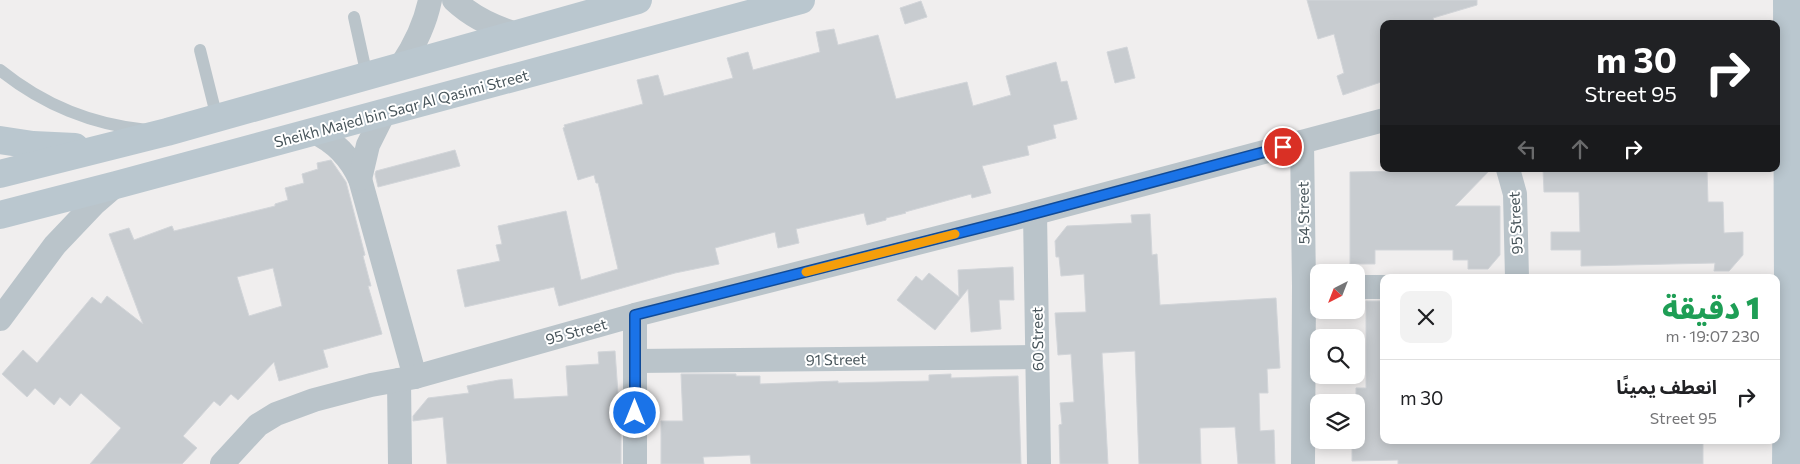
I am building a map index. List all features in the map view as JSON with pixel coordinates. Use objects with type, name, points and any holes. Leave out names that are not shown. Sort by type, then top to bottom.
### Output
[{"type":"main road","points":[[0,174],[167,132],[638,0]]},
{"type":"main road","name":"Sheikh Majed bin Saqr Al Qasimi Street","points":[[4,218],[116,185],[801,0]]},
{"type":"main road","points":[[1786,464],[1794,358],[1782,291],[1789,4]]},
{"type":"main road","points":[[0,140],[33,145],[96,149]]},
{"type":"street","points":[[401,66],[412,50],[420,33],[430,0]]},
{"type":"street","points":[[454,0],[478,19],[497,28],[517,34]]},
{"type":"street","points":[[360,180],[368,145],[384,113]]},
{"type":"street","name":"95 Street","points":[[222,464],[250,432],[276,414],[314,400],[407,378],[635,315],[1035,213],[1380,121]]},
{"type":"street","points":[[314,132],[334,143],[342,150],[350,159],[360,180],[407,378],[400,464]]},
{"type":"street","name":"54 Street","points":[[1302,142],[1310,270]]},
{"type":"street","name":"95 Street","points":[[1509,172],[1515,194],[1517,274]]},
{"type":"street","points":[[0,319],[55,245],[88,210],[116,185]]},
{"type":"street","name":"60 Street","points":[[1035,213],[1039,464]]},
{"type":"street","points":[[1365,287],[1380,287]]},
{"type":"street","name":"54 Street","points":[[1303,464],[1310,308]]},
{"type":"street","points":[[635,315],[635,464]]},
{"type":"street","name":"91 Street","points":[[635,361],[1038,357]]},
{"type":"lane","points":[[354,17],[367,76]]},
{"type":"lane","points":[[200,50],[217,118]]},
{"type":"lane","points":[[0,70],[39,98],[75,113],[118,125],[167,132]]},
{"type":"building","points":[[1307,0],[1477,0],[1477,5],[1433,18],[1434,20],[1380,20],[1380,82],[1343,95],[1337,76],[1344,73],[1334,34],[1318,39]]},
{"type":"building","points":[[921,1],[927,17],[905,24],[900,8]]},
{"type":"building","points":[[834,29],[838,45],[878,35],[896,99],[967,82],[973,106],[1011,95],[1006,76],[1056,62],[1061,82],[1067,81],[1077,119],[1053,125],[1056,138],[1027,146],[1029,155],[982,166],[991,193],[972,198],[971,194],[905,212],[867,225],[864,213],[796,229],[799,243],[778,248],[775,232],[715,248],[719,264],[675,273],[559,306],[554,287],[465,307],[457,270],[500,261],[496,245],[502,244],[498,226],[566,211],[581,280],[618,269],[598,183],[596,183],[594,175],[578,180],[563,128],[565,127],[564,125],[643,104],[637,80],[658,75],[664,96],[733,78],[727,58],[748,52],[753,70],[820,52],[816,32]]},
{"type":"building","points":[[1127,47],[1135,78],[1115,83],[1107,52]]},
{"type":"building","points":[[455,150],[460,166],[378,187],[376,171]]},
{"type":"building","points":[[331,160],[346,182],[365,255],[363,256],[371,286],[368,286],[382,334],[323,350],[328,367],[279,381],[274,362],[238,400],[231,394],[220,406],[214,401],[183,436],[197,448],[182,464],[90,464],[121,428],[81,393],[70,406],[60,397],[54,405],[35,388],[27,397],[2,374],[23,350],[37,363],[92,297],[101,304],[107,296],[143,324],[109,234],[129,228],[134,240],[172,226],[174,231],[275,206],[275,204],[288,200],[285,188],[304,183],[302,174],[318,169],[317,163]],"holes":[[[273,268],[282,306],[249,316],[237,277]]]},
{"type":"building","points":[[1350,172],[1488,172],[1455,206],[1500,206],[1500,255],[1488,269],[1468,269],[1468,260],[1453,260],[1453,250],[1375,250],[1375,264],[1350,264]]},
{"type":"building","points":[[1543,172],[1707,172],[1708,202],[1723,202],[1724,233],[1743,232],[1743,255],[1729,271],[1714,271],[1715,263],[1581,266],[1581,250],[1551,250],[1551,232],[1580,232],[1579,192],[1544,192]]},
{"type":"building","points":[[1150,214],[1152,255],[1157,254],[1160,305],[1276,298],[1280,368],[1267,369],[1268,393],[1259,393],[1260,431],[1274,430],[1275,464],[1238,464],[1235,427],[1200,428],[1201,464],[1139,464],[1135,351],[1102,353],[1108,464],[1060,464],[1059,425],[1062,424],[1060,403],[1074,402],[1071,354],[1058,355],[1055,313],[1086,312],[1084,274],[1061,276],[1059,257],[1056,257],[1055,241],[1067,226],[1132,223],[1131,215]]},
{"type":"building","points":[[1013,267],[1014,300],[999,300],[1001,329],[971,332],[968,289],[935,330],[897,300],[916,276],[922,281],[929,273],[959,297],[958,270]]},
{"type":"building","points":[[1366,301],[1380,301],[1380,444],[1703,444],[1703,464],[1398,464],[1398,460],[1352,461],[1352,449],[1365,449],[1365,394],[1356,394],[1356,388],[1366,388]]},
{"type":"building","points":[[615,351],[621,464],[447,464],[443,417],[413,421],[413,416],[428,398],[469,393],[467,386],[499,380],[512,379],[514,399],[568,396],[566,366],[599,364],[598,352]]},
{"type":"building","points":[[681,374],[760,376],[760,384],[838,381],[838,383],[929,381],[929,375],[951,374],[951,378],[1018,376],[1021,464],[751,464],[750,455],[703,457],[704,464],[661,464],[661,421],[683,421]]},
{"type":"slow traffic","points":[[806,272],[955,234]]},
{"type":"route","points":[[635,413],[635,315],[1018,218],[1283,147]]}]
